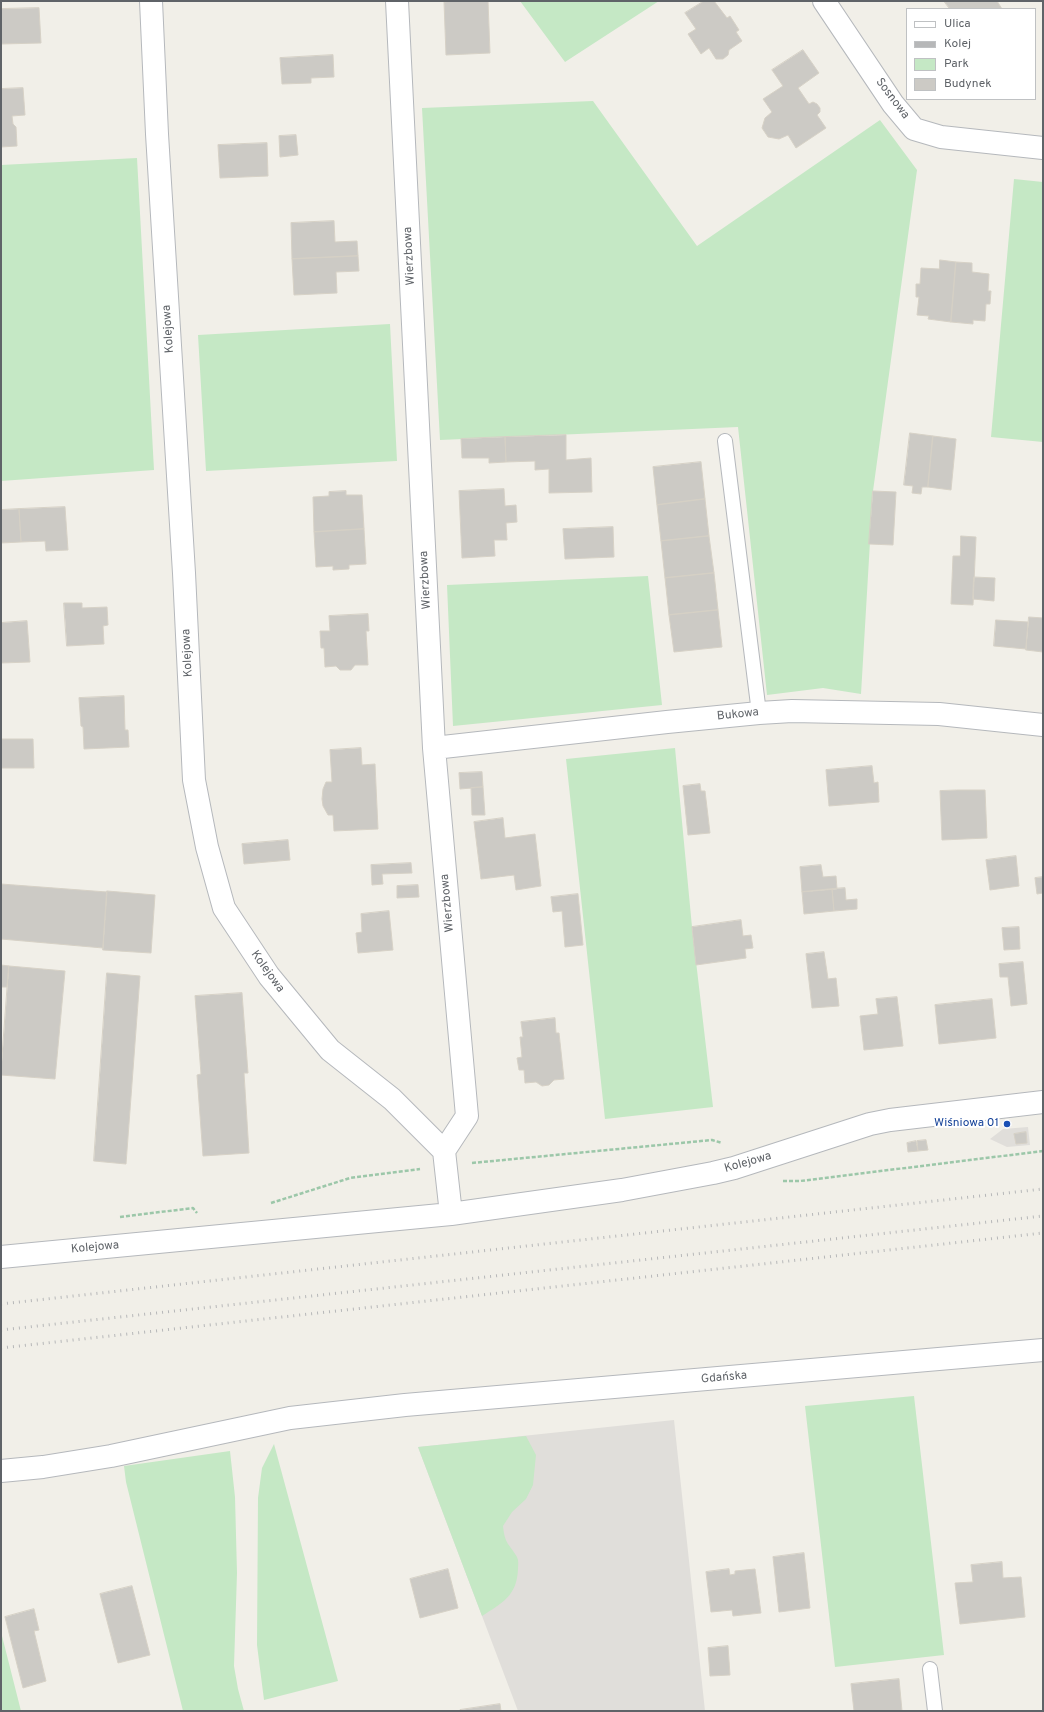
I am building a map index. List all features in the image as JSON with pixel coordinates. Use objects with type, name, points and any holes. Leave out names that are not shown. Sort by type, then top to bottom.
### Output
[{"type":"street","name":"Kolejowa","points":[[151,1],[157,134],[186,598],[194,780],[207,847],[224,908],[269,976],[330,1050],[392,1098],[444,1151]]},
{"type":"street","name":"Wierzbowa","points":[[398,1],[434,748],[467,1116],[444,1151]]},
{"type":"street","name":"Sosnowa","points":[[824,1],[893,104],[914,129],[941,137],[1043,148]]},
{"type":"street","name":"Bukowa","points":[[434,748],[758,713],[792,711],[939,714],[1043,724]]},
{"type":"street","name":"Kolejowa","points":[[1,1257],[451,1214],[622,1190],[713,1173],[753,1162],[870,1124],[890,1120],[1043,1102]]},
{"type":"street","points":[[444,1151],[451,1214]]},
{"type":"street","name":"Gdańska","points":[[1,1471],[43,1467],[112,1456],[290,1418],[405,1405],[1043,1350]]},
{"type":"lane","points":[[725,441],[758,713]]},
{"type":"lane","points":[[930,1669],[936,1711]]},
{"type":"path","points":[[470,1163],[712,1140],[721,1142],[724,1145]]},
{"type":"path","points":[[782,1181],[800,1181],[1043,1151]]},
{"type":"path","points":[[269,1204],[350,1178],[424,1169]]},
{"type":"path","points":[[193,1208],[198,1215]]},
{"type":"shaded area","points":[[1028,1127],[1030,1145],[1007,1147],[990,1139],[1003,1129]]},
{"type":"shaded area","points":[[674,1420],[705,1711],[518,1711],[418,1447]]},
{"type":"green space","points":[[520,1],[659,1],[565,62]]},
{"type":"green space","points":[[593,101],[697,246],[880,120],[917,170],[873,491],[861,694],[823,688],[767,695],[738,427],[440,440],[422,108]]},
{"type":"green space","points":[[137,158],[154,470],[1,481],[1,165]]},
{"type":"green space","points":[[1014,179],[1043,182],[1043,442],[991,437]]},
{"type":"green space","points":[[390,324],[397,461],[206,471],[198,335]]},
{"type":"green space","points":[[648,576],[662,705],[453,726],[447,585]]},
{"type":"green space","points":[[675,748],[692,927],[713,1107],[605,1119],[566,759]]},
{"type":"green space","points":[[914,1396],[944,1655],[835,1667],[805,1406]]},
{"type":"green space","points":[[526,1436],[536,1455],[533,1485],[526,1499],[512,1512],[503,1526],[506,1540],[518,1558],[517,1578],[515,1586],[507,1598],[482,1616],[418,1447]]},
{"type":"green space","points":[[274,1444],[338,1681],[264,1700],[257,1645],[258,1498],[262,1468]]},
{"type":"green space","points":[[230,1451],[235,1497],[237,1573],[234,1666],[244,1711],[183,1711],[126,1482],[124,1466]]},
{"type":"green space","points":[[1,1632],[21,1711],[1,1711]]},
{"type":"building","points":[[488,1],[490,53],[446,55],[444,2]]},
{"type":"building","points":[[704,1],[714,1],[727,18],[730,16],[739,30],[736,32],[742,41],[729,50],[728,55],[723,59],[716,59],[709,48],[701,54],[688,34],[696,29],[685,13]]},
{"type":"building","points":[[944,1],[997,1],[1001,8],[949,8]]},
{"type":"building","points":[[39,8],[41,43],[1,44],[1,9]]},
{"type":"building","points":[[803,50],[819,73],[798,88],[809,104],[813,102],[820,108],[820,112],[817,115],[826,128],[796,148],[788,135],[779,139],[768,137],[762,128],[765,118],[772,112],[763,99],[783,86],[772,70]]},
{"type":"building","points":[[333,55],[334,77],[311,78],[311,83],[282,84],[280,58]]},
{"type":"building","points":[[23,88],[25,115],[12,116],[13,124],[16,127],[17,146],[1,147],[1,89]]},
{"type":"building","points":[[296,135],[298,155],[280,157],[279,136]]},
{"type":"building","points":[[267,143],[268,176],[220,178],[218,145]]},
{"type":"building","points":[[334,221],[335,242],[357,241],[358,256],[292,259],[291,223]]},
{"type":"building","points":[[358,256],[359,271],[336,272],[337,293],[294,295],[292,259]]},
{"type":"building","points":[[940,260],[956,262],[951,322],[928,319],[929,316],[917,315],[919,297],[916,297],[916,284],[920,284],[921,268],[939,269]]},
{"type":"building","points":[[956,262],[972,263],[972,272],[989,274],[988,291],[991,291],[990,304],[986,304],[985,321],[973,320],[973,324],[951,322]]},
{"type":"building","points":[[910,433],[933,436],[928,487],[922,487],[921,494],[912,493],[913,486],[904,485]]},
{"type":"building","points":[[566,435],[566,460],[591,458],[592,492],[549,493],[549,469],[535,470],[535,461],[506,462],[505,437]]},
{"type":"building","points":[[933,436],[956,439],[951,490],[928,487]]},
{"type":"building","points":[[505,437],[506,462],[489,463],[489,458],[462,458],[461,439]]},
{"type":"building","points":[[701,462],[705,499],[657,505],[653,467]]},
{"type":"building","points":[[504,489],[505,506],[516,505],[517,522],[506,523],[507,540],[494,540],[495,556],[462,558],[459,491]]},
{"type":"building","points":[[346,491],[346,495],[362,495],[364,529],[314,532],[313,497],[329,496],[329,492]]},
{"type":"building","points":[[873,491],[896,492],[893,545],[869,544]]},
{"type":"building","points":[[705,499],[709,536],[661,541],[657,505]]},
{"type":"building","points":[[65,507],[68,550],[46,551],[45,541],[21,542],[19,509]]},
{"type":"building","points":[[19,509],[21,542],[1,543],[1,510]]},
{"type":"building","points":[[613,527],[614,557],[565,559],[563,529]]},
{"type":"building","points":[[364,529],[366,564],[349,565],[349,569],[333,570],[333,566],[316,567],[314,532]]},
{"type":"building","points":[[709,536],[714,573],[665,578],[661,541]]},
{"type":"building","points":[[961,536],[976,537],[973,605],[951,604],[953,556],[960,556]]},
{"type":"building","points":[[714,573],[718,610],[669,615],[665,578]]},
{"type":"building","points":[[974,577],[995,578],[994,601],[973,599]]},
{"type":"building","points":[[64,603],[82,603],[82,608],[107,607],[108,625],[103,626],[104,644],[67,646]]},
{"type":"building","points":[[718,610],[722,647],[674,652],[669,615]]},
{"type":"building","points":[[368,614],[369,631],[366,631],[368,665],[355,665],[351,670],[340,670],[336,666],[325,667],[324,648],[321,648],[320,631],[330,631],[329,616]]},
{"type":"building","points":[[1029,617],[1043,618],[1043,652],[1026,650]]},
{"type":"building","points":[[996,620],[1028,622],[1026,649],[994,646]]},
{"type":"building","points":[[27,621],[30,662],[1,663],[1,623]]},
{"type":"building","points":[[124,696],[125,730],[128,730],[129,747],[84,749],[79,698]]},
{"type":"building","points":[[1,739],[33,739],[34,768],[1,768]]},
{"type":"building","points":[[361,748],[362,765],[375,764],[378,829],[334,831],[333,815],[328,815],[323,806],[322,799],[323,789],[326,782],[332,782],[330,750]]},
{"type":"building","points":[[872,766],[874,783],[878,782],[879,802],[829,806],[826,770]]},
{"type":"building","points":[[482,772],[483,787],[460,789],[459,773]]},
{"type":"building","points":[[700,784],[701,791],[705,791],[710,833],[688,835],[683,786]]},
{"type":"building","points":[[483,787],[485,815],[472,815],[471,788]]},
{"type":"building","points":[[985,790],[987,838],[942,840],[940,791]]},
{"type":"building","points":[[503,818],[505,838],[535,834],[541,886],[516,890],[514,875],[481,879],[474,822]]},
{"type":"building","points":[[288,840],[290,860],[244,864],[242,844]]},
{"type":"building","points":[[1016,856],[1019,886],[990,890],[986,860]]},
{"type":"building","points":[[411,863],[412,873],[382,874],[383,884],[372,885],[371,865]]},
{"type":"building","points":[[821,865],[823,877],[836,876],[837,889],[802,892],[800,867]]},
{"type":"building","points":[[1043,877],[1043,893],[1037,894],[1035,878]]},
{"type":"building","points":[[1,884],[107,892],[103,948],[1,939]]},
{"type":"building","points":[[418,885],[419,897],[397,898],[397,886]]},
{"type":"building","points":[[845,888],[846,900],[857,899],[857,909],[834,911],[832,889]]},
{"type":"building","points":[[832,889],[834,911],[804,914],[802,892]]},
{"type":"building","points":[[107,891],[155,895],[151,953],[103,950]]},
{"type":"building","points":[[578,894],[583,945],[565,947],[562,911],[553,912],[551,897]]},
{"type":"building","points":[[389,911],[393,950],[358,953],[356,933],[362,932],[361,914]]},
{"type":"building","points":[[741,920],[743,936],[751,935],[753,948],[745,949],[746,958],[696,965],[692,927]]},
{"type":"building","points":[[1019,927],[1020,949],[1004,950],[1002,928]]},
{"type":"building","points":[[824,952],[828,979],[836,978],[839,1006],[812,1008],[806,954]]},
{"type":"building","points":[[1023,962],[1027,1004],[1011,1006],[1008,977],[1000,977],[999,964]]},
{"type":"building","points":[[1,965],[9,966],[7,987],[1,987]]},
{"type":"building","points":[[9,966],[65,971],[55,1079],[1,1075]]},
{"type":"building","points":[[107,973],[140,976],[126,1164],[94,1161]]},
{"type":"building","points":[[242,993],[248,1073],[244,1073],[249,1153],[203,1156],[197,1075],[201,1074],[195,996]]},
{"type":"building","points":[[897,997],[903,1046],[864,1050],[860,1016],[878,1014],[876,999]]},
{"type":"building","points":[[992,999],[996,1038],[939,1044],[935,1005]]},
{"type":"building","points":[[555,1018],[556,1033],[559,1033],[564,1079],[554,1080],[549,1085],[542,1086],[536,1082],[525,1083],[524,1070],[519,1070],[517,1058],[522,1057],[520,1037],[523,1037],[521,1022]]},
{"type":"building","points":[[1026,1132],[1027,1143],[1016,1144],[1014,1134]]},
{"type":"building","points":[[926,1140],[928,1150],[918,1151],[917,1141]]},
{"type":"building","points":[[916,1141],[918,1151],[908,1152],[907,1143]]},
{"type":"building","points":[[804,1553],[810,1608],[779,1612],[773,1557]]},
{"type":"building","points":[[1002,1562],[1003,1578],[1021,1577],[1025,1617],[960,1624],[955,1583],[973,1582],[971,1565]]},
{"type":"building","points":[[448,1569],[458,1608],[420,1618],[410,1579]]},
{"type":"building","points":[[729,1569],[730,1575],[735,1574],[735,1571],[755,1569],[761,1613],[733,1616],[732,1610],[711,1612],[706,1572]]},
{"type":"building","points":[[132,1586],[150,1655],[118,1663],[100,1594]]},
{"type":"building","points":[[34,1609],[39,1630],[34,1631],[46,1681],[23,1688],[5,1617]]},
{"type":"building","points":[[728,1646],[730,1675],[710,1676],[708,1648]]},
{"type":"building","points":[[899,1679],[902,1711],[854,1711],[851,1684]]},
{"type":"building","points":[[500,1704],[501,1711],[460,1711],[460,1710]]},
{"type":"railway","points":[[1,1304],[1043,1189]]},
{"type":"railway","points":[[1,1330],[1043,1216]]},
{"type":"railway","points":[[1,1348],[1043,1233]]},
{"type":"place","name":"Wiśniowa 01","points":[[1007,1124]]}]
